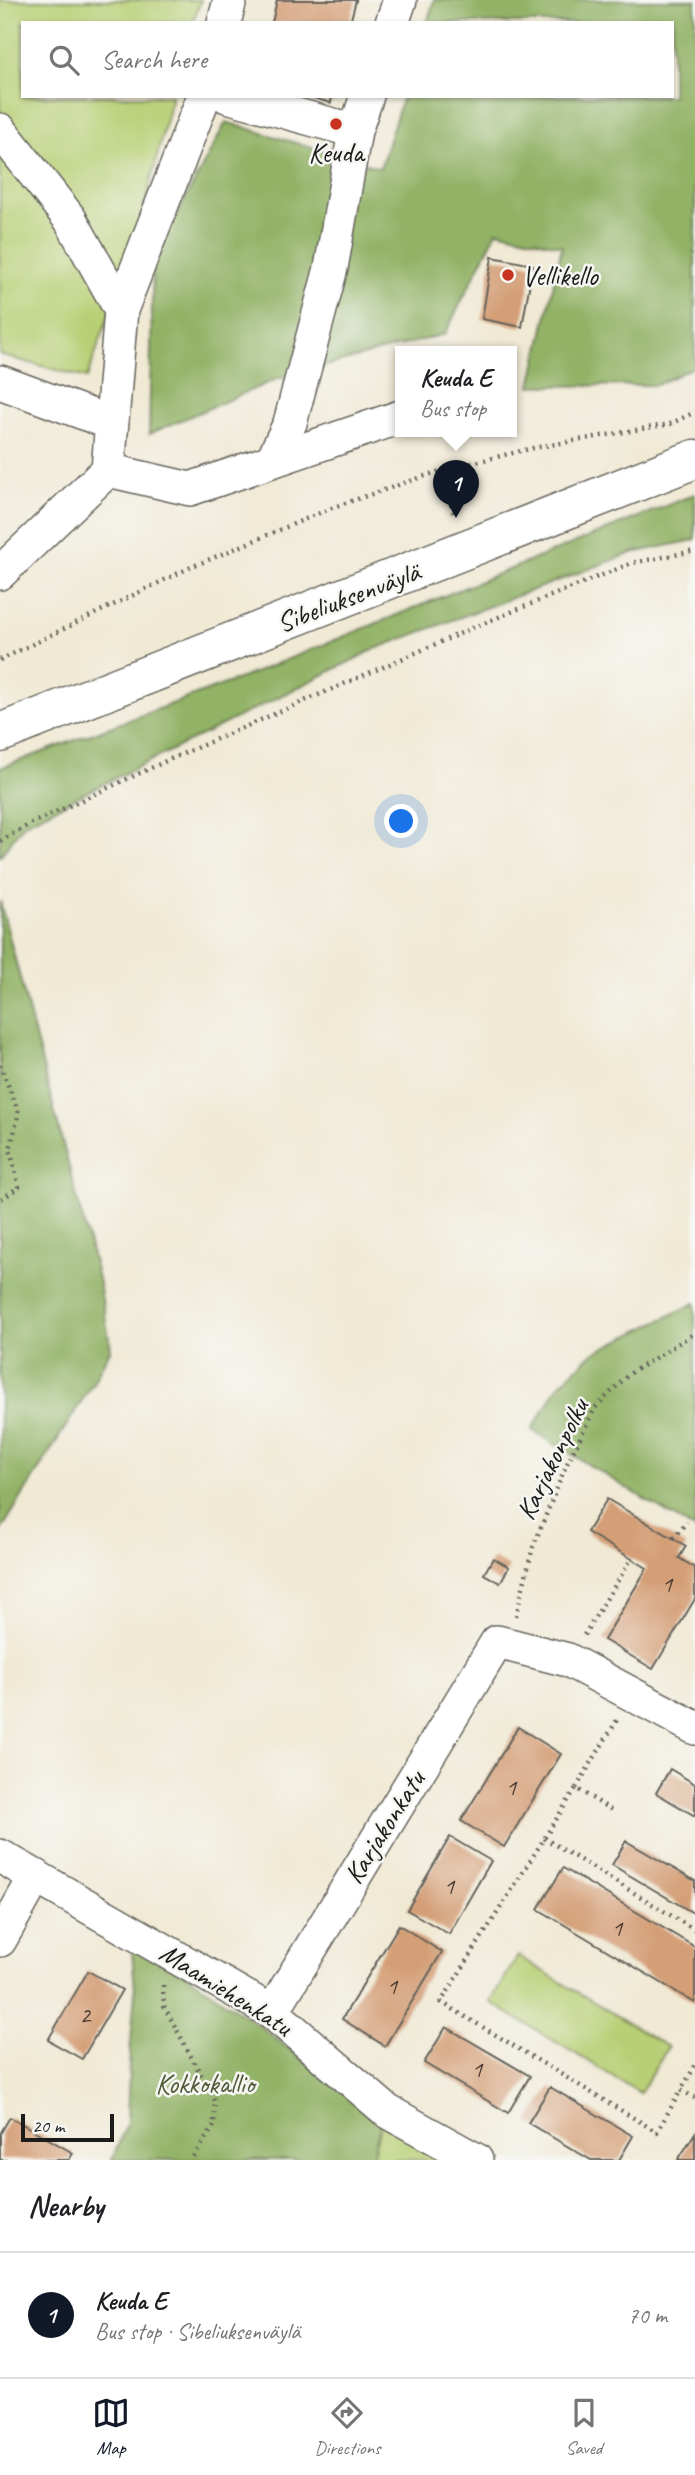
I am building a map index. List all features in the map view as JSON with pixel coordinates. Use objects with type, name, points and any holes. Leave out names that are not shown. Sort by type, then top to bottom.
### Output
[{"type":"main road","name":"Sibeliuksenväylä","points":[[0,733],[695,459]]},
{"type":"street","points":[[225,21],[230,0]]},
{"type":"street","points":[[393,21],[400,0]]},
{"type":"street","points":[[0,573],[108,470],[121,310],[203,98]]},
{"type":"street","points":[[234,98],[355,131]]},
{"type":"street","points":[[272,461],[290,423],[331,268],[355,131],[366,98]]},
{"type":"street","points":[[0,130],[70,219],[121,310]]},
{"type":"street","points":[[0,382],[111,423]]},
{"type":"street","points":[[108,470],[190,489],[395,419]]},
{"type":"street","points":[[498,1642],[568,1660],[695,1728]]},
{"type":"street","name":"Karjakonkatu","points":[[272,2012],[498,1642]]},
{"type":"street","name":"Maamiehenkatu","points":[[0,1856],[272,2012],[387,2111],[476,2160]]},
{"type":"street","points":[[0,1940],[36,1876]]},
{"type":"path","points":[[0,660],[189,568],[334,507],[440,471],[533,448],[670,424],[695,412]]},
{"type":"path","points":[[440,471],[456,518]]},
{"type":"path","points":[[0,841],[32,822],[166,761],[489,621],[632,563],[695,551]]},
{"type":"path","points":[[0,1065],[19,1113],[10,1149],[19,1187],[0,1200]]},
{"type":"path","name":"Karjakonpolku","points":[[498,1642],[517,1614],[533,1547],[565,1468],[595,1408],[629,1374],[695,1333]]},
{"type":"path","points":[[673,1538],[687,1522]]},
{"type":"path","points":[[568,1660],[632,1558]]},
{"type":"path","points":[[632,1695],[441,2002],[657,2132],[695,2066]]},
{"type":"path","points":[[576,1788],[611,1810]]},
{"type":"path","points":[[544,1838],[695,1930]]},
{"type":"path","points":[[174,1955],[163,1977],[164,2006],[215,2101],[214,2126],[191,2160]]},
{"type":"path","points":[[681,2090],[695,2098]]},
{"type":"green space","points":[[0,0],[201,0],[193,21],[21,21],[21,98],[172,98],[140,225],[87,378],[0,355]]},
{"type":"green space","points":[[434,0],[695,0],[695,366],[657,385],[531,386],[562,246],[497,231],[445,334],[277,379],[149,434],[153,260],[226,122],[380,168],[402,98],[674,98],[674,21],[428,21]]},
{"type":"green space","points":[[695,494],[695,540],[632,553],[375,649],[25,823],[0,856],[0,768],[244,677]]},
{"type":"green space","points":[[0,901],[98,1279],[111,1348],[94,1381],[0,1532]]},
{"type":"green space","points":[[695,1303],[695,1530],[532,1430],[559,1385],[593,1353]]},
{"type":"green space","name":"Kokkokallio","points":[[131,1937],[260,2026],[381,2122],[371,2160],[112,2160],[127,2123],[135,1992]]},
{"type":"green space","points":[[518,1956],[668,2047],[640,2093],[490,2002]]},
{"type":"green space","points":[[381,2122],[448,2160],[371,2160]]},
{"type":"building","points":[[277,0],[356,0],[351,21],[272,21]]},
{"type":"building","points":[[313,98],[332,98],[331,103]]},
{"type":"building","points":[[492,257],[533,265],[522,327],[482,319]]},
{"type":"building","points":[[607,1499],[686,1546],[679,1558],[695,1568],[695,1599],[653,1669],[604,1640],[647,1568],[587,1532]]},
{"type":"building","points":[[493,1558],[509,1567],[500,1583],[484,1574]]},
{"type":"building","points":[[518,1727],[561,1754],[504,1847],[461,1821]]},
{"type":"building","points":[[670,1769],[695,1784],[695,1816],[656,1793]]},
{"type":"building","points":[[450,1837],[491,1861],[449,1934],[407,1910]]},
{"type":"building","points":[[626,1841],[695,1881],[695,1914],[612,1865]]},
{"type":"building","points":[[563,1868],[695,1947],[695,2003],[538,1909]]},
{"type":"building","points":[[399,1925],[442,1952],[385,2046],[342,2019]]},
{"type":"building","points":[[88,1971],[122,1990],[82,2059],[48,2040]]},
{"type":"building","points":[[446,2027],[530,2076],[508,2113],[424,2063]]},
{"type":"building","points":[[550,2087],[633,2136],[619,2160],[591,2160],[528,2123]]},
{"type":"building","points":[[10,2117],[73,2153],[69,2160],[0,2160],[0,2134]]},
{"type":"building","points":[[695,2133],[695,2160],[678,2160]]},
{"type":"place","name":"Keuda","points":[[336,124]]},
{"type":"place","name":"Vellikello","points":[[508,275]]},
{"type":"place","name":"Keuda E","points":[[456,518]]}]
